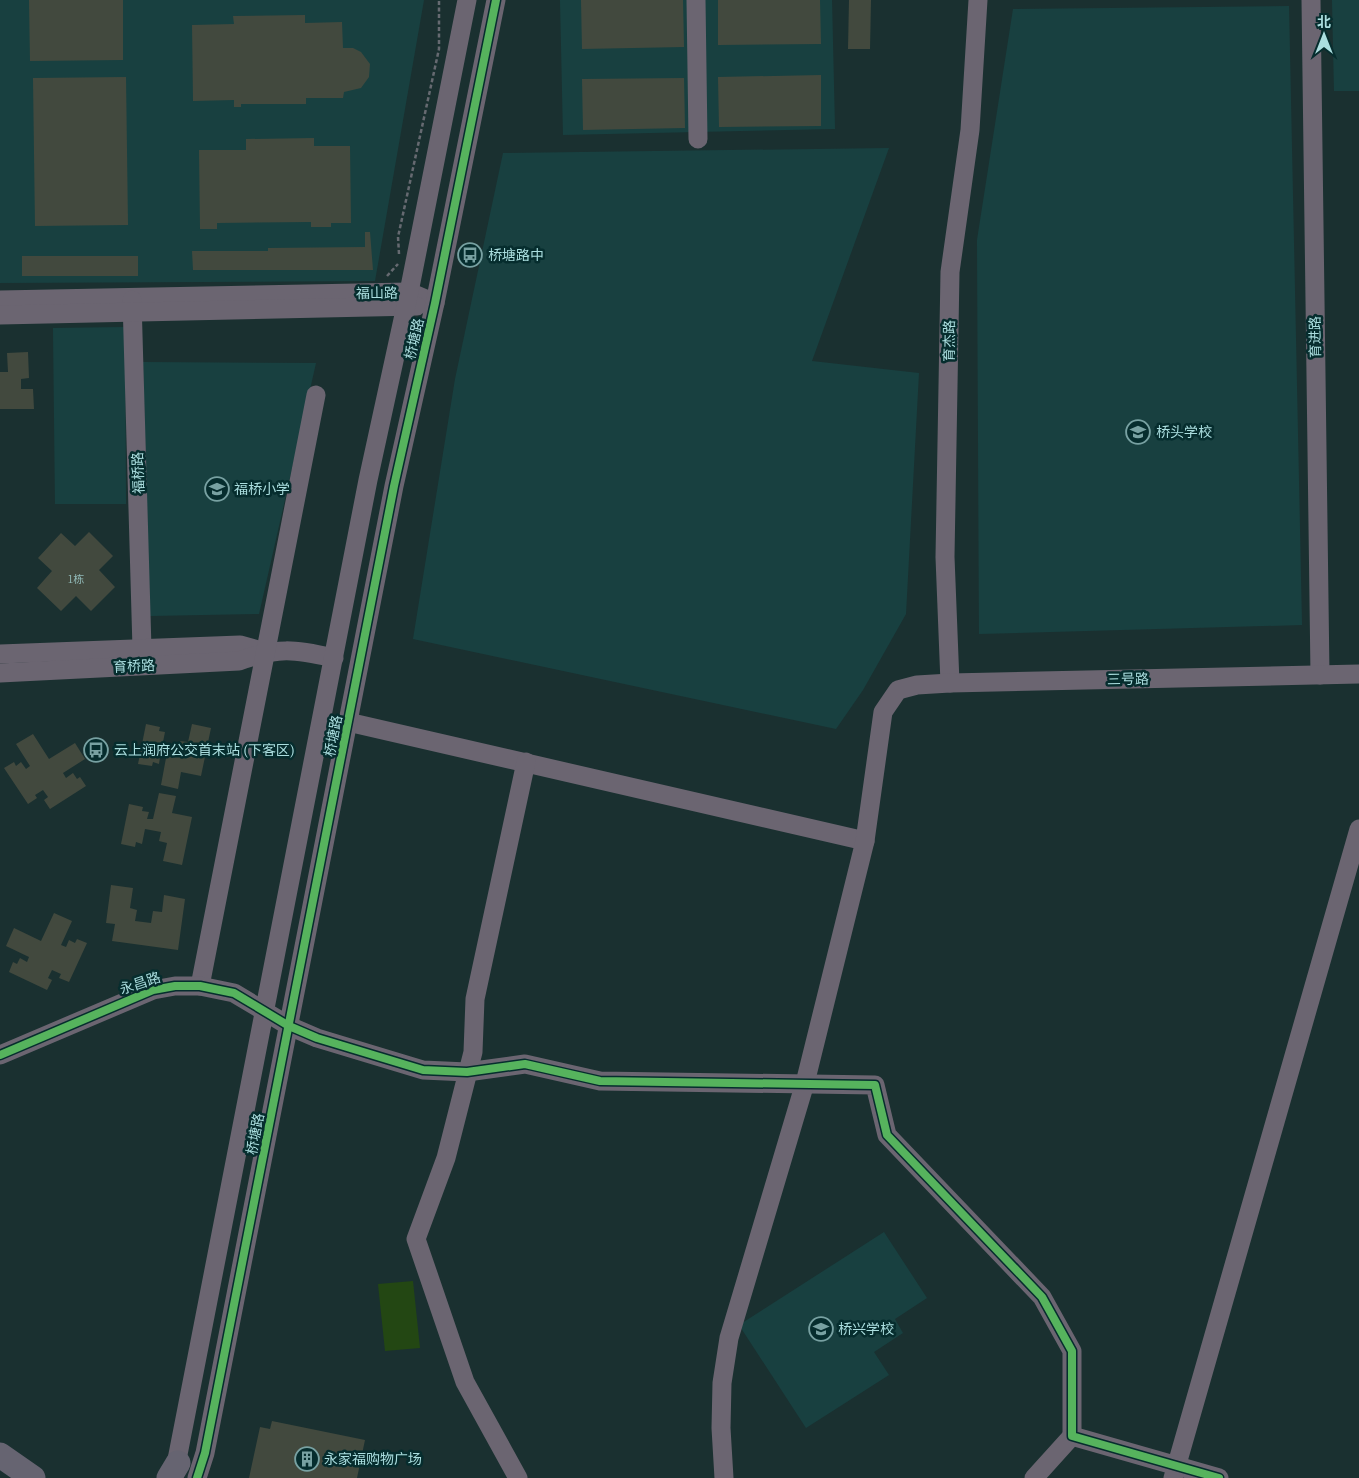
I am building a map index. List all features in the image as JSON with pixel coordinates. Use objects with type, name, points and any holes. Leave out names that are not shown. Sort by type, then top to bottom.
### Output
[{"type":"main road","points":[[0,1455],[33,1478]]},
{"type":"street","name":"桥塘路","points":[[174,1473],[266,1011],[368,480],[408,300],[467,0]]},
{"type":"street","name":"桥塘路","points":[[198,1478],[205,1453],[394,486],[435,303],[496,0]]},
{"type":"street","points":[[696,0],[698,140]]},
{"type":"street","name":"育杰路","points":[[950,684],[945,557],[950,272],[970,130],[978,0]]},
{"type":"street","name":"育进路","points":[[1311,0],[1320,675]]},
{"type":"street","name":"福山路","points":[[0,300],[133,305],[408,300],[435,303]]},
{"type":"street","name":"福山路","points":[[0,315],[133,305]]},
{"type":"street","name":"福桥路","points":[[133,305],[142,649]]},
{"type":"street","points":[[200,986],[316,395]]},
{"type":"street","name":"育桥路","points":[[0,654],[240,645],[266,652]]},
{"type":"street","name":"育桥路","points":[[0,673],[239,662],[266,652],[286,650],[334,658]]},
{"type":"street","name":"三号路","points":[[865,841],[883,712],[898,690],[917,685],[1359,674]]},
{"type":"street","points":[[348,722],[865,841],[805,1083],[729,1338],[722,1383],[721,1428],[724,1478]]},
{"type":"street","points":[[518,1478],[465,1382],[416,1239],[446,1158],[473,1052],[475,999],[526,762]]},
{"type":"street","points":[[1175,1471],[1359,829]]},
{"type":"street","name":"永昌路","points":[[0,1055],[153,990],[175,986],[200,986],[234,993],[289,1026],[317,1038],[424,1070],[467,1072],[525,1064],[600,1081],[875,1085],[887,1135],[1042,1297],[1072,1352],[1072,1436]]},
{"type":"street","points":[[1034,1478],[1072,1436],[1175,1471],[1219,1478]]},
{"type":"path","points":[[378,276],[388,276],[400,261],[398,237],[439,49],[439,0]]},
{"type":"shaded area","points":[[0,0],[424,0],[375,281],[0,283]]},
{"type":"shaded area","points":[[560,0],[832,0],[835,129],[563,135]]},
{"type":"shaded area","points":[[1332,0],[1359,0],[1359,91],[1334,91]]},
{"type":"shaded area","name":"桥头学校","points":[[1289,6],[1302,625],[979,634],[977,240],[1013,9]]},
{"type":"shaded area","points":[[889,148],[812,361],[919,373],[906,614],[863,690],[836,729],[413,639],[455,379],[503,153]]},
{"type":"shaded area","points":[[125,327],[126,504],[55,504],[53,328]]},
{"type":"shaded area","name":"福桥小学","points":[[143,362],[316,363],[259,614],[150,616]]},
{"type":"shaded area","name":"桥兴学校","points":[[884,1232],[927,1298],[895,1319],[903,1333],[874,1352],[889,1375],[806,1428],[739,1325]]},
{"type":"green space","points":[[413,1281],[420,1348],[385,1351],[378,1284]]},
{"type":"building","points":[[29,0],[123,0],[123,60],[30,61]]},
{"type":"building","points":[[581,0],[683,0],[684,47],[582,49]]},
{"type":"building","points":[[718,0],[820,0],[821,44],[718,45]]},
{"type":"building","points":[[849,0],[871,0],[870,49],[848,49]]},
{"type":"building","points":[[305,15],[305,23],[342,22],[343,48],[353,48],[361,52],[370,64],[369,77],[361,88],[344,92],[343,98],[306,98],[306,104],[241,104],[241,107],[234,107],[234,100],[193,101],[192,25],[234,24],[233,16]]},
{"type":"building","points":[[821,75],[821,126],[719,127],[718,77]]},
{"type":"building","points":[[126,77],[128,225],[35,226],[33,78]]},
{"type":"building","points":[[684,78],[685,128],[583,130],[582,79]]},
{"type":"building","points":[[314,138],[314,146],[350,146],[351,223],[331,223],[331,227],[311,227],[311,222],[217,223],[217,229],[200,229],[199,150],[246,150],[246,139]]},
{"type":"building","points":[[365,232],[370,232],[373,270],[193,270],[192,251],[268,251],[268,248],[365,247]]},
{"type":"building","points":[[22,256],[138,256],[138,276],[22,276]]},
{"type":"building","points":[[28,352],[29,378],[21,379],[21,389],[33,389],[34,409],[0,409],[0,372],[8,372],[7,353]]},
{"type":"building","points":[[89,532],[113,556],[99,570],[115,587],[91,611],[76,596],[61,611],[37,588],[52,571],[38,558],[61,533],[75,546]]},
{"type":"building","points":[[146,724],[160,727],[159,731],[165,732],[162,747],[178,750],[180,741],[188,742],[192,724],[211,728],[201,776],[181,772],[178,789],[161,785],[166,758],[160,757],[159,764],[153,762],[152,766],[138,764]]},
{"type":"building","points":[[33,734],[49,759],[75,743],[85,759],[63,773],[66,778],[73,773],[77,779],[80,777],[86,786],[50,809],[44,800],[48,797],[43,790],[35,795],[37,798],[28,804],[4,768],[14,762],[16,766],[21,762],[26,769],[30,766],[16,744]]},
{"type":"building","points":[[159,793],[176,796],[172,813],[192,817],[182,865],[163,861],[167,843],[159,841],[161,832],[145,829],[142,844],[136,842],[135,847],[121,844],[129,804],[143,807],[142,811],[149,812],[147,819],[153,819]]},
{"type":"building","points":[[111,885],[133,888],[130,908],[137,910],[135,921],[151,923],[153,911],[162,912],[164,895],[185,899],[178,950],[112,941],[115,924],[106,923]]},
{"type":"building","points":[[54,913],[72,921],[61,945],[66,947],[69,940],[75,943],[77,939],[87,943],[69,982],[59,978],[61,974],[52,970],[48,978],[52,980],[47,990],[9,972],[13,962],[17,964],[20,958],[27,962],[29,957],[6,946],[14,928],[41,941]]},
{"type":"building","name":"永家福购物广场","points":[[272,1421],[365,1440],[357,1478],[249,1478],[260,1427],[270,1429]]},
{"type":"cycle path","points":[[197,1478],[205,1453],[394,486],[435,303],[496,0]]},
{"type":"cycle path","points":[[0,1055],[153,990],[175,986],[200,986],[234,993],[289,1026],[317,1038],[423,1070],[467,1072],[525,1064],[600,1081],[875,1085],[887,1135],[1042,1297],[1072,1351],[1072,1436],[1219,1478]]},
{"type":"place","name":"桥塘路中","points":[[470,255]]},
{"type":"place","name":"桥头学校","points":[[1138,432]]},
{"type":"place","name":"福桥小学","points":[[217,489]]},
{"type":"place","name":"云上润府公交首末站 (下客区)","points":[[96,750]]},
{"type":"place","name":"桥兴学校","points":[[821,1329]]},
{"type":"place","name":"永家福购物广场","points":[[307,1459]]}]
